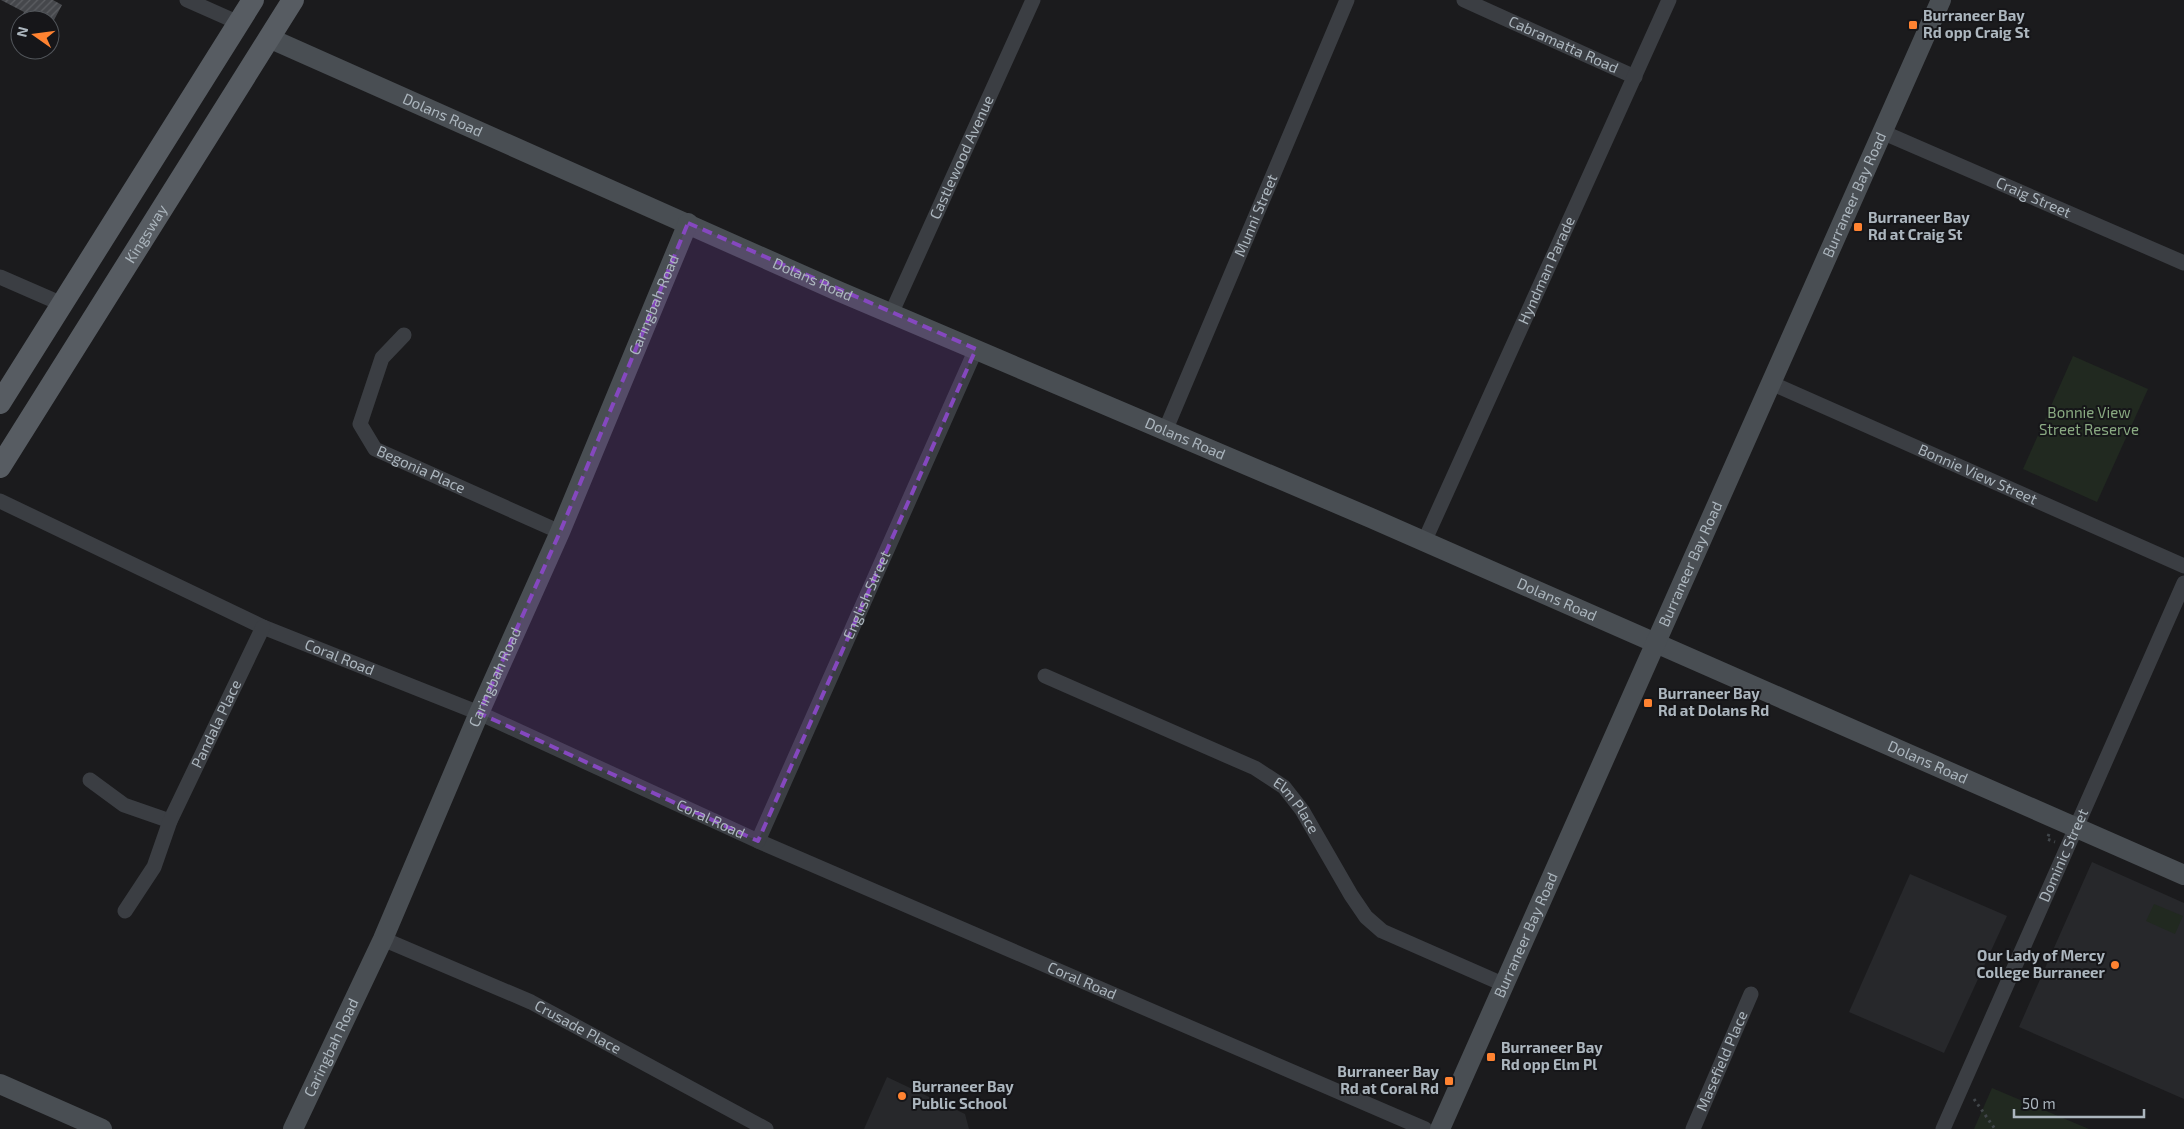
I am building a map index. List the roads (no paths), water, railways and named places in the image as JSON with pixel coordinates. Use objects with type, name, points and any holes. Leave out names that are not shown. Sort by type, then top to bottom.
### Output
[{"type":"main road","points":[[0,403],[253,0]]},
{"type":"main road","name":"Kingsway","points":[[0,467],[293,0]]},
{"type":"main road","name":"Dolans Road","points":[[239,23],[269,38]]},
{"type":"street","name":"Dolans Road","points":[[187,0],[239,23]]},
{"type":"street","name":"Castlewood Avenue","points":[[891,314],[1034,0]]},
{"type":"street","name":"Munni Street","points":[[1165,432],[1347,0]]},
{"type":"street","name":"Cabramatta Road","points":[[1464,0],[1635,77]]},
{"type":"street","name":"Hyndman Parade","points":[[1424,542],[1669,0]]},
{"type":"street","name":"Burraneer Bay Road","points":[[1440,1129],[1941,0]]},
{"type":"street","name":"Dolans Road","points":[[269,38],[891,314],[1424,542],[1655,645],[2184,875]]},
{"type":"street","name":"Craig Street","points":[[1882,132],[2184,262]]},
{"type":"street","name":"Caringbah Road","points":[[294,1129],[383,939],[479,713],[560,532],[688,223]]},
{"type":"street","points":[[0,277],[62,304]]},
{"type":"street","name":"Begonia Place","points":[[404,335],[382,358],[360,424],[375,449],[560,532]]},
{"type":"street","name":"English Street","points":[[758,842],[976,349]]},
{"type":"street","name":"Bonnie View Street","points":[[1771,383],[2184,566]]},
{"type":"street","name":"Coral Road","points":[[0,501],[263,628],[479,713],[758,842],[1425,1129]]},
{"type":"street","name":"Dominic Street","points":[[1944,1129],[2184,583]]},
{"type":"street","name":"Pandala Place","points":[[125,911],[154,867],[170,821],[263,628]]},
{"type":"street","name":"Elm Place","points":[[1045,676],[1255,768],[1284,787],[1302,810],[1351,895],[1366,917],[1382,930],[1505,985]]},
{"type":"street","points":[[90,780],[124,805],[170,821]]},
{"type":"street","name":"Crusade Place","points":[[383,939],[531,1002],[766,1129]]},
{"type":"street","name":"Masefield Place","points":[[1693,1129],[1751,994]]},
{"type":"street","points":[[0,1084],[102,1129]]},
{"type":"place","name":"Burraneer Bay Rd opp Craig St","points":[[1913,25]]},
{"type":"place","name":"Burraneer Bay Rd at Craig St","points":[[1858,227]]},
{"type":"place","name":"Burraneer Bay Rd at Dolans Rd","points":[[1648,703]]},
{"type":"place","name":"Our Lady of Mercy College Burraneer","points":[[2115,965]]},
{"type":"place","name":"Burraneer Bay Rd opp Elm Pl","points":[[1491,1057]]},
{"type":"place","name":"Burraneer Bay Rd at Coral Rd","points":[[1449,1081]]},
{"type":"place","name":"Burraneer Bay Public School","points":[[902,1096]]},
{"type":"park label","name":"Bonnie View Street Reserve","points":[[2089,422]]}]
